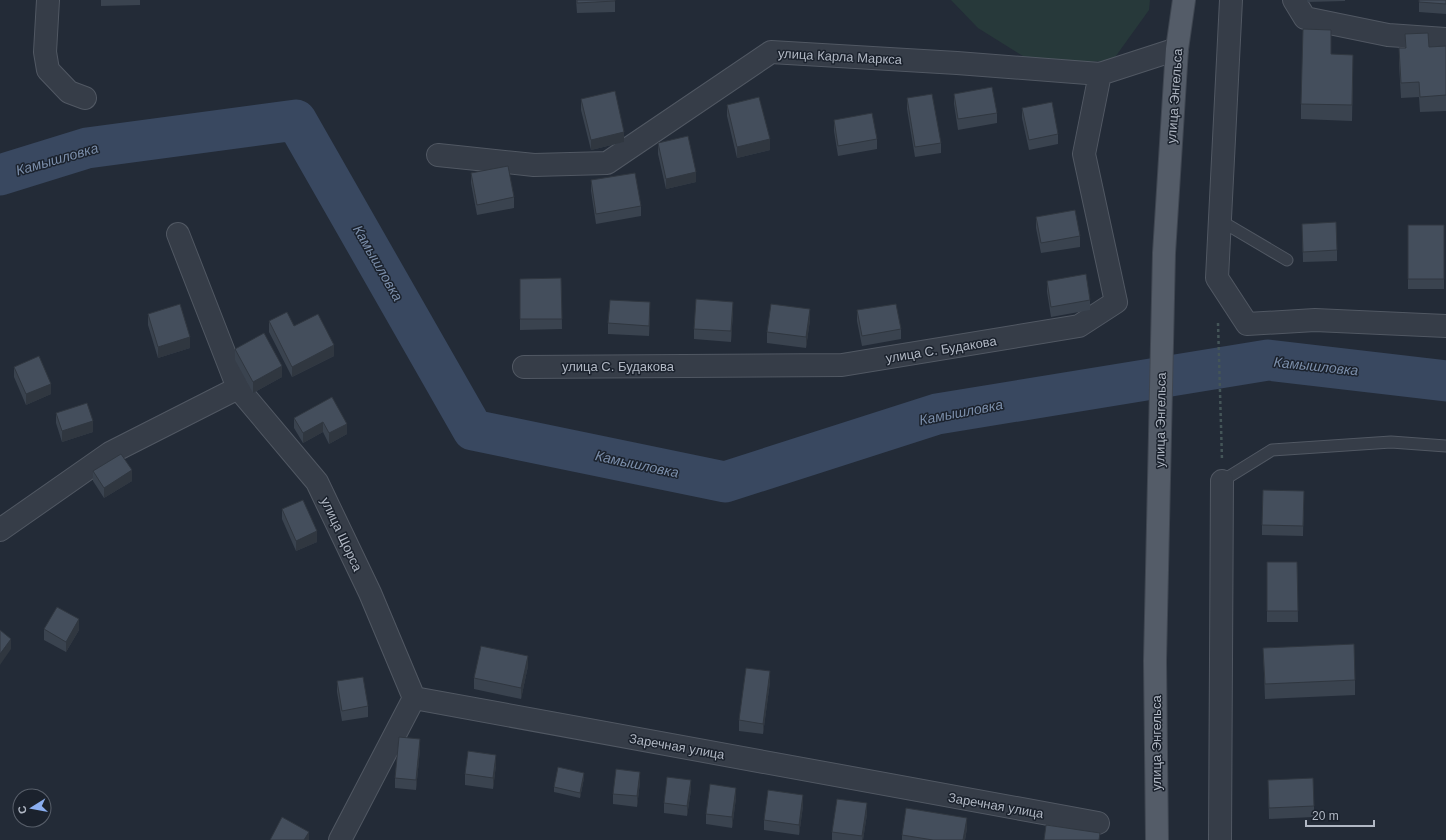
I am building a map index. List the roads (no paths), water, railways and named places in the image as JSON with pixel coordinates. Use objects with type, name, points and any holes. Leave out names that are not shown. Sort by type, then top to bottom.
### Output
[{"type":"main road","name":"улица Энгельса","points":[[1157,840],[1155,661],[1164,253],[1177,49],[1184,0]]},
{"type":"street","points":[[48,0],[45,52],[48,70],[69,92],[85,98]]},
{"type":"street","points":[[1231,0],[1217,278],[1247,324],[1315,320],[1446,326]]},
{"type":"street","points":[[1294,0],[1305,18],[1388,35],[1446,39]]},
{"type":"street","name":"улица Карла Маркса","points":[[438,155],[534,165],[607,163],[772,52],[958,63],[1100,74],[1177,49]]},
{"type":"street","name":"улица С. Будакова","points":[[524,367],[842,365],[1079,326],[1116,302],[1084,154],[1100,74]]},
{"type":"street","name":"улица Щорса","points":[[178,234],[238,388],[317,482],[370,593],[414,698]]},
{"type":"street","points":[[0,530],[110,453],[238,388]]},
{"type":"street","points":[[1220,840],[1222,481]]},
{"type":"street","points":[[340,840],[414,698]]},
{"type":"street","name":"Заречная улица","points":[[414,698],[1098,824]]},
{"type":"lane","points":[[1220,221],[1287,260]]},
{"type":"lane","points":[[1222,481],[1272,450],[1391,442],[1446,446]]},
{"type":"waterway","name":"Камышловка","points":[[0,175],[87,148],[296,120],[473,430],[725,482],[937,414],[1268,360],[1446,381]]}]
